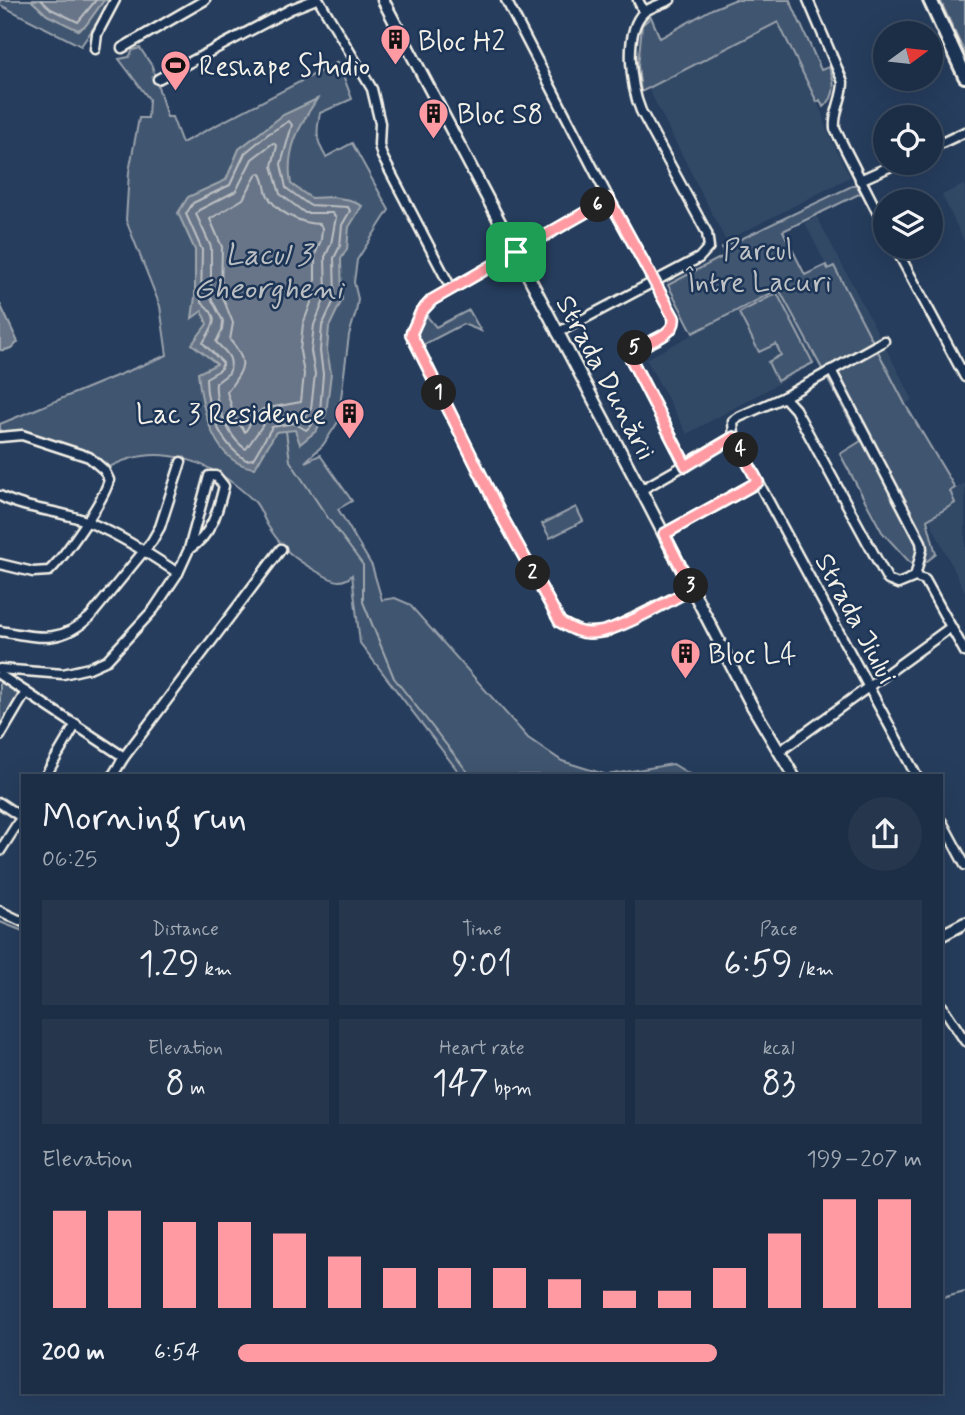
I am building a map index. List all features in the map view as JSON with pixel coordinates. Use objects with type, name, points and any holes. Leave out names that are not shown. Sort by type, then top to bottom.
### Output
[{"type":"main road","points":[[930,0],[965,76]]},
{"type":"street","points":[[95,49],[97,34],[115,0]]},
{"type":"street","points":[[122,48],[205,0]]},
{"type":"street","points":[[158,79],[291,9],[316,0],[372,89],[380,123],[379,145],[382,156],[451,288]]},
{"type":"street","name":"Strada Dunării","points":[[383,0],[557,334],[792,774]]},
{"type":"street","points":[[506,0],[674,318],[675,325],[671,331],[635,349],[631,352],[631,359],[686,466]]},
{"type":"street","points":[[638,0],[644,12]]},
{"type":"street","points":[[557,334],[704,254],[709,247],[709,237],[634,94],[631,77],[637,25],[644,12],[670,0]]},
{"type":"street","points":[[808,0],[841,75],[843,89],[835,113],[835,129],[873,204]]},
{"type":"street","points":[[943,142],[965,132]]},
{"type":"street","points":[[860,180],[873,174]]},
{"type":"street","points":[[609,199],[451,288],[426,306],[412,328],[412,339],[501,515],[560,622],[582,632],[605,632],[692,589]]},
{"type":"street","points":[[901,259],[965,377]]},
{"type":"street","points":[[641,490],[734,437],[732,424],[735,419],[784,397],[884,341]]},
{"type":"street","points":[[831,370],[921,541],[922,549],[915,577]]},
{"type":"street","points":[[784,397],[795,409],[888,580],[898,584],[915,577],[925,580],[965,652]]},
{"type":"street","points":[[0,437],[23,435],[89,457],[104,470],[108,480],[108,485],[87,521],[49,570],[33,572],[0,565]]},
{"type":"street","name":"Strada Jiului","points":[[734,437],[915,774]]},
{"type":"street","points":[[0,631],[49,638],[70,632],[90,617],[145,551],[160,527],[181,462]]},
{"type":"street","points":[[0,669],[63,674],[89,668],[107,660],[154,610],[178,573],[189,549],[209,476],[216,476],[224,485],[216,518],[198,544],[189,549]]},
{"type":"street","points":[[664,534],[758,482]]},
{"type":"street","points":[[0,496],[35,509],[87,521],[145,551],[178,573]]},
{"type":"street","points":[[114,774],[281,550]]},
{"type":"street","points":[[779,752],[951,627]]},
{"type":"street","points":[[0,675],[124,757]]},
{"type":"street","points":[[0,736],[26,692]]},
{"type":"street","points":[[47,774],[76,724]]},
{"type":"street","points":[[0,803],[21,815]]},
{"type":"street","points":[[1,846],[21,817]]},
{"type":"street","points":[[943,823],[965,864]]},
{"type":"street","points":[[0,911],[21,921]]},
{"type":"street","points":[[943,934],[965,923]]},
{"type":"street","points":[[943,1008],[965,1041]]},
{"type":"shaded area","points":[[778,22],[850,177],[726,241],[648,88]]},
{"type":"shaded area","points":[[965,184],[965,243],[943,197],[943,195]]},
{"type":"shaded area","points":[[817,217],[913,400],[905,404],[834,266],[828,269],[805,223]]},
{"type":"shaded area","points":[[779,289],[817,362],[687,434],[646,359]]},
{"type":"shaded area","points":[[965,483],[965,592],[929,519],[955,503],[950,491]]},
{"type":"green space","points":[[0,0],[31,0],[47,15],[79,30],[86,25],[104,0],[112,1],[81,46],[0,5]]},
{"type":"green space","points":[[734,0],[790,0],[821,70],[829,67],[831,72],[833,94],[828,103],[823,107],[820,100],[817,102],[778,22],[641,92],[638,66],[642,25],[651,17],[660,38]]},
{"type":"green space","points":[[940,0],[965,0],[965,54]]},
{"type":"green space","points":[[140,48],[152,66],[167,117],[172,117],[182,143],[338,62],[352,99],[320,113],[320,146],[326,157],[352,143],[389,210],[357,260],[354,282],[358,299],[349,335],[338,422],[323,445],[305,462],[320,455],[352,501],[338,509],[372,566],[382,600],[395,598],[409,604],[528,738],[562,761],[604,774],[460,774],[360,643],[352,575],[345,580],[335,580],[296,558],[276,537],[255,502],[221,475],[203,465],[164,455],[124,461],[104,470],[89,457],[23,435],[0,437],[0,424],[167,355],[160,306],[126,220],[129,172],[139,118],[148,118],[149,99],[119,59],[129,57],[133,50]]},
{"type":"green space","name":"Parcul Între Lacuri","points":[[856,184],[861,193],[783,231],[805,275],[826,265],[828,269],[834,266],[905,404],[955,488],[950,491],[955,503],[927,520],[936,554],[922,565],[914,567],[882,532],[840,454],[861,441],[779,289],[693,333],[668,285],[724,256],[722,248]]},
{"type":"green space","points":[[777,293],[813,363],[777,381],[768,362],[781,355],[776,344],[759,352],[739,313]]},
{"type":"green space","points":[[469,310],[481,331],[463,324],[419,347],[415,332],[425,314],[436,327]]},
{"type":"green space","points":[[576,507],[583,521],[550,538],[542,524]]},
{"type":"green space","points":[[0,680],[16,690],[19,698],[0,729]]},
{"type":"green space","points":[[673,764],[689,774],[613,774]]},
{"type":"water","points":[[31,0],[104,0],[86,25],[78,30],[47,15]]},
{"type":"water","name":"Lacul 3 Gheorgheni","points":[[317,99],[295,139],[290,161],[291,184],[311,198],[332,197],[350,200],[362,206],[349,227],[347,249],[341,259],[342,300],[329,327],[327,350],[331,373],[326,414],[316,431],[300,444],[295,430],[276,432],[255,468],[229,457],[212,433],[207,418],[198,373],[217,364],[192,344],[207,324],[202,311],[192,318],[195,250],[178,213],[188,197],[226,180],[239,149],[283,115]]},
{"type":"water","points":[[0,304],[18,342],[5,350],[0,350]]},
{"type":"waterway","points":[[286,431],[290,461],[363,565],[363,602],[394,678],[469,774]]},
{"type":"waterway","points":[[0,922],[21,930]]},
{"type":"waterway","points":[[943,1298],[965,1292]]},
{"type":"place","name":"Bloc H2","points":[[395,67]]},
{"type":"place","name":"Reshape Studio","points":[[176,92]]},
{"type":"place","name":"Bloc S8","points":[[434,140]]},
{"type":"place","name":"Lac 3 Residence","points":[[349,440]]},
{"type":"place","name":"Bloc L4","points":[[685,680]]},
{"type":"route","points":[[609,199],[674,318],[675,325],[671,331],[635,349],[631,352],[631,359],[686,466],[734,437],[758,482],[664,534],[692,589],[605,632],[589,634],[560,622],[501,515],[412,339],[412,328],[428,303],[516,252],[609,199]]}]
